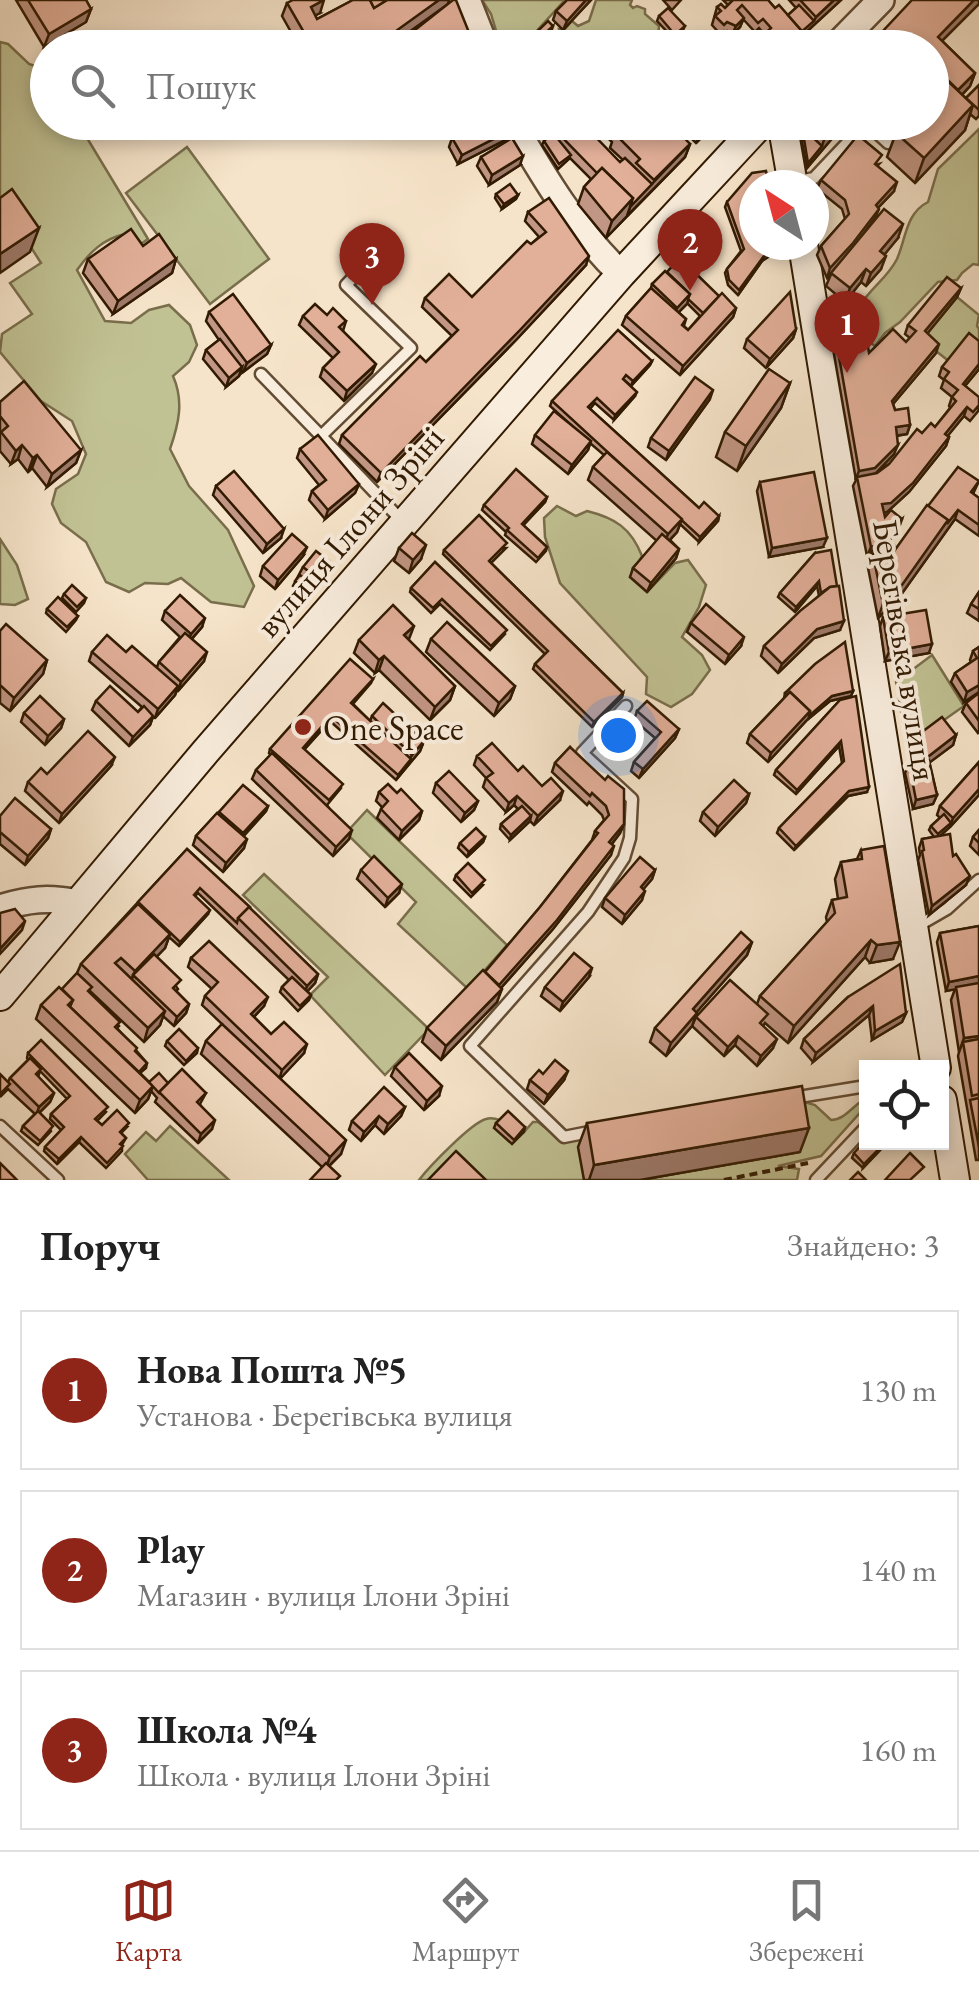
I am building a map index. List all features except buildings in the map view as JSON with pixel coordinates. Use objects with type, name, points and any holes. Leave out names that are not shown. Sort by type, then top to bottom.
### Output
[{"type":"main road","name":"вулиця Ілони Зріні","points":[[0,996],[162,802],[621,274],[745,140]]},
{"type":"main road","points":[[785,140],[791,170]]},
{"type":"main road","name":"Берегівська вулиця","points":[[804,260],[935,1060]]},
{"type":"main road","points":[[949,1143],[955,1180]]},
{"type":"street","points":[[468,0],[479,30]]},
{"type":"street","points":[[851,30],[880,0]]},
{"type":"street","points":[[523,140],[576,225],[621,274]]},
{"type":"street","points":[[0,908],[30,899],[56,898],[77,904]]},
{"type":"lane","points":[[822,170],[850,140]]},
{"type":"lane","points":[[885,140],[888,143]]},
{"type":"lane","points":[[321,436],[411,348],[346,284],[388,241]]},
{"type":"lane","points":[[261,374],[404,524]]},
{"type":"lane","points":[[601,1130],[564,1137],[470,1046],[588,912],[624,858],[630,838],[632,799],[582,754],[626,706]]},
{"type":"lane","points":[[913,928],[947,909],[979,880]]},
{"type":"lane","points":[[776,1101],[859,1087]]},
{"type":"lane","points":[[0,1126],[58,1180]]},
{"type":"lane","points":[[816,1180],[859,1134]]},
{"type":"path","points":[[724,1180],[821,1161]]},
{"type":"green space","points":[[482,0],[565,0],[538,30],[496,30]]},
{"type":"green space","points":[[596,0],[632,0],[630,5],[645,9],[659,30],[564,30],[572,21],[578,26],[589,21]]},
{"type":"green space","points":[[0,42],[8,44],[30,64],[30,140],[88,140],[148,239],[141,244],[125,234],[110,239],[77,270],[105,321],[131,323],[149,310],[169,305],[190,325],[197,345],[189,362],[173,376],[179,412],[170,449],[189,486],[228,530],[254,586],[244,607],[211,602],[181,578],[168,584],[145,583],[129,592],[106,582],[86,542],[61,523],[52,504],[56,489],[78,474],[86,454],[72,421],[41,401],[0,352],[2,334],[32,314],[10,283],[41,263],[0,199]]},
{"type":"green space","points":[[979,129],[979,265],[973,264],[957,280],[938,282],[875,346],[868,341],[860,323],[867,313],[861,304],[897,259],[911,219],[928,202],[938,169]]},
{"type":"green space","points":[[187,147],[269,259],[210,304],[126,193]]},
{"type":"green space","points":[[957,297],[979,315],[979,352],[950,362],[922,340]]},
{"type":"green space","points":[[557,506],[576,516],[587,511],[597,514],[627,531],[642,556],[630,577],[647,592],[675,563],[688,560],[706,585],[682,637],[702,655],[710,670],[692,694],[671,707],[646,694],[647,677],[560,583],[545,537],[544,518]]},
{"type":"green space","points":[[0,539],[17,565],[28,599],[15,605],[0,604]]},
{"type":"green space","points":[[932,655],[964,706],[907,746],[896,682]]},
{"type":"green space","points":[[367,810],[507,945],[468,989],[398,924],[416,902],[346,833]]},
{"type":"green space","points":[[264,874],[429,1029],[385,1075],[310,995],[328,977],[243,895]]},
{"type":"green space","points":[[801,1101],[815,1105],[831,1120],[844,1116],[859,1103],[859,1114],[821,1156],[778,1166],[799,1169],[797,1180],[419,1180],[461,1137],[490,1118],[524,1132],[538,1122],[563,1142]]},
{"type":"green space","points":[[170,1126],[229,1180],[148,1180],[125,1154],[146,1132],[156,1141]]},
{"type":"place","name":"Play","points":[[690,291]]},
{"type":"place","name":"Школа №4","points":[[372,305]]},
{"type":"place","name":"Нова Пошта №5","points":[[847,373]]},
{"type":"place","name":"One Space","points":[[303,727]]}]
